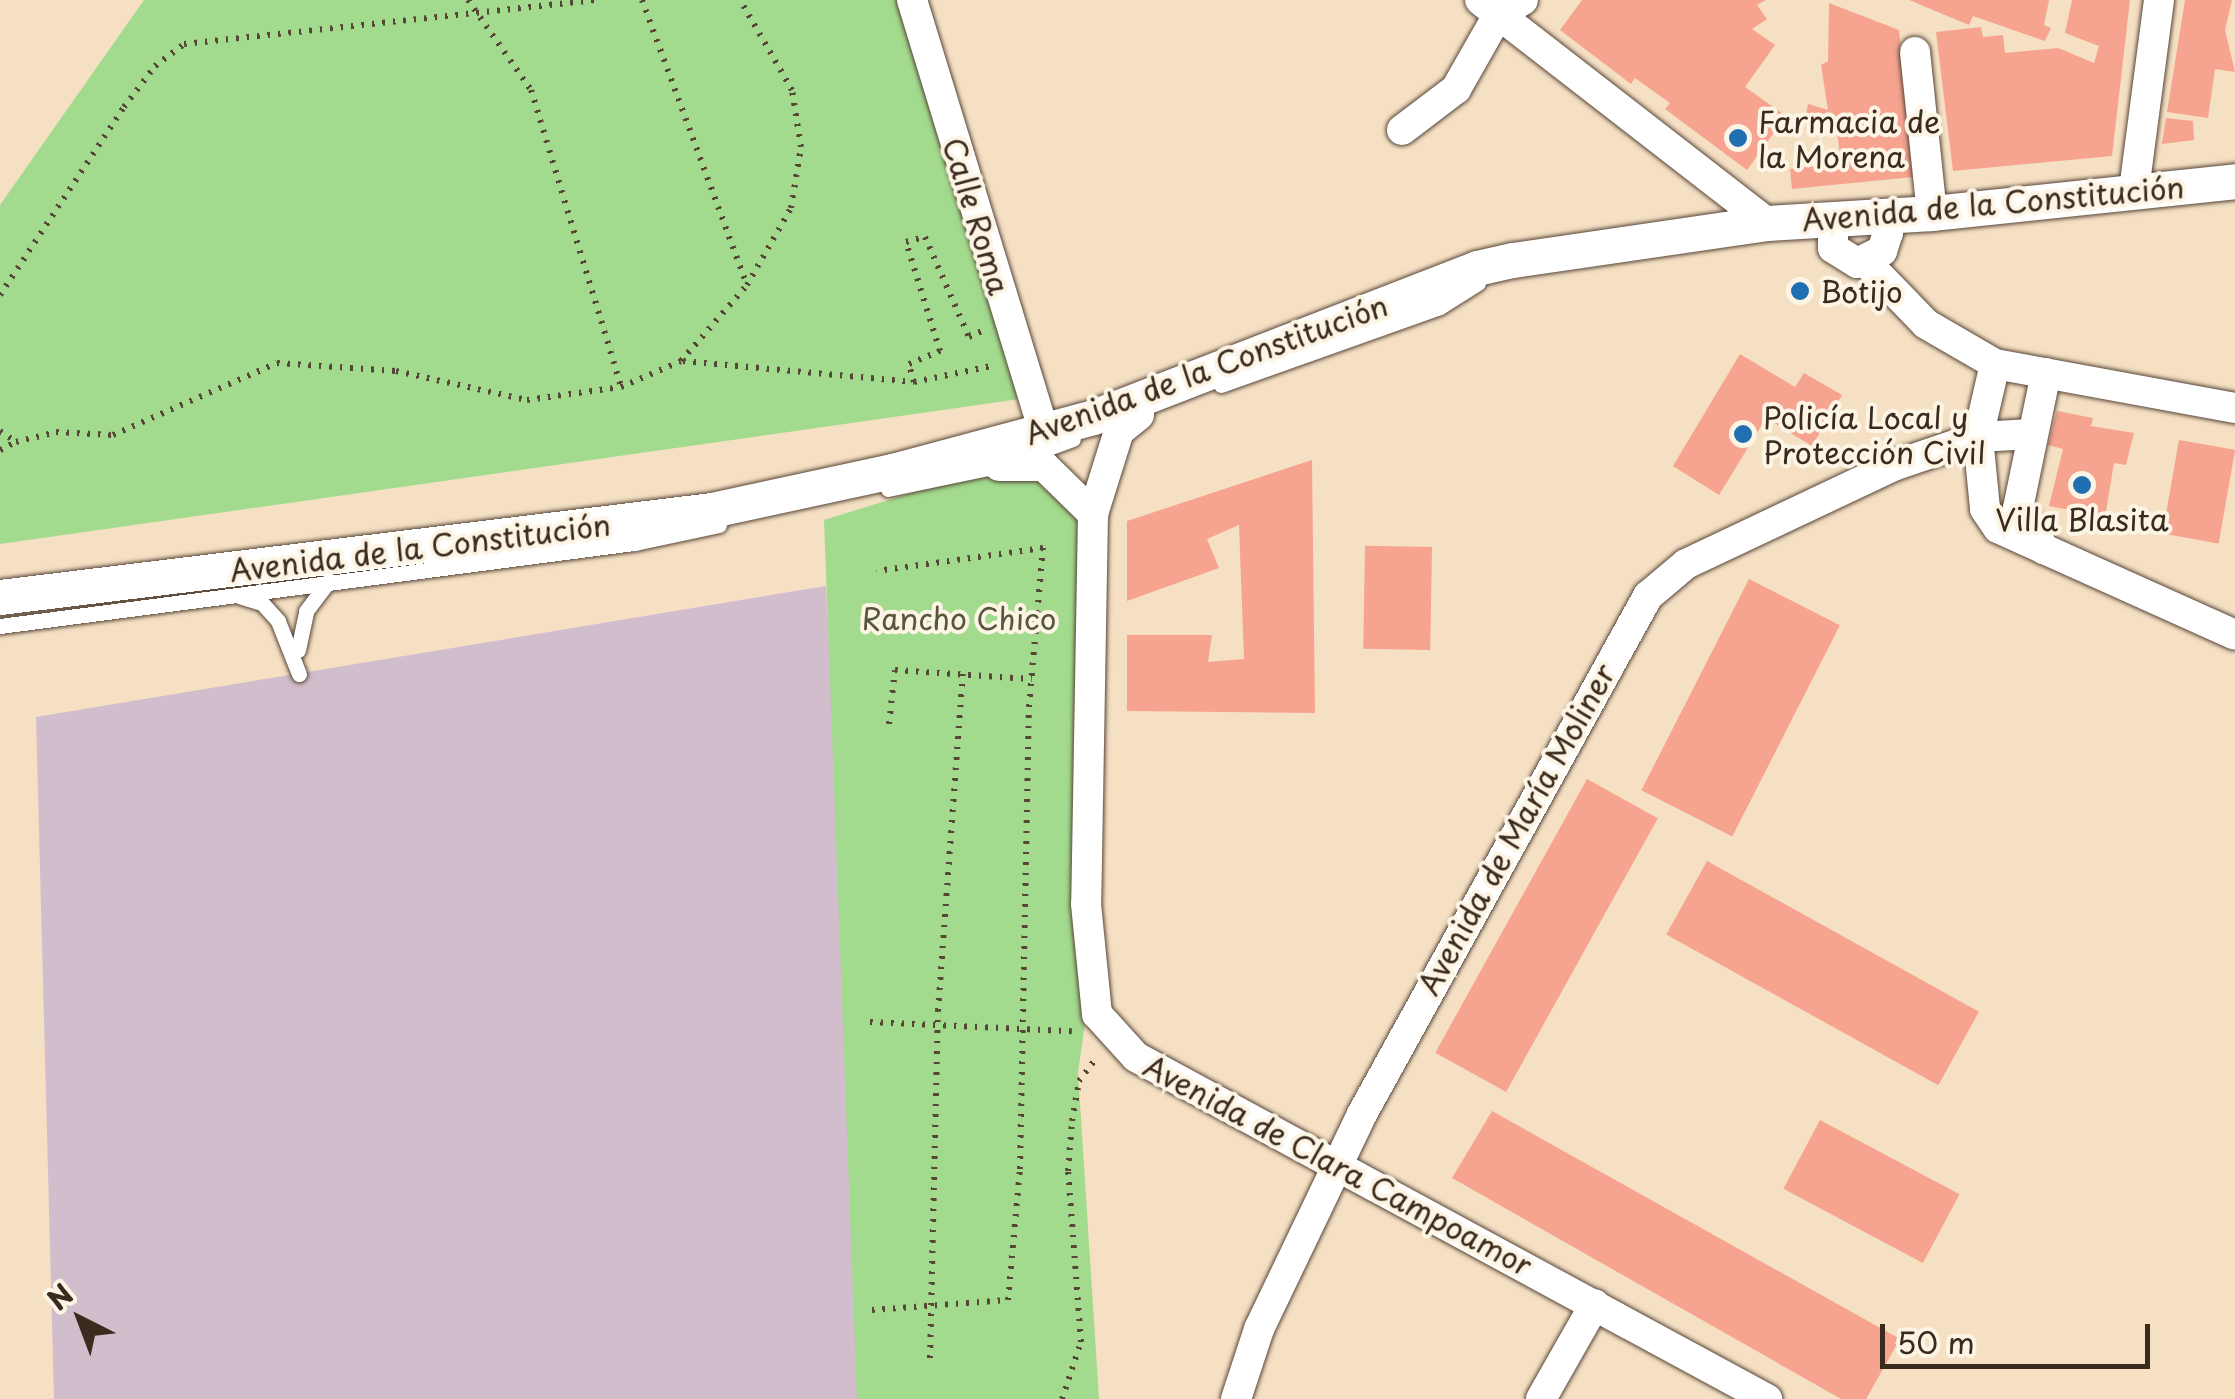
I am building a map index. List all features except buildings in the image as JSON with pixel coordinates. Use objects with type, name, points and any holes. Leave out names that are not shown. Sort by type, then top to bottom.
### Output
[{"type":"street","name":"Calle Roma","points":[[912,0],[1044,432]]},
{"type":"street","points":[[2134,190],[2158,0]]},
{"type":"street","points":[[1402,130],[1456,90],[1500,5],[1766,222]]},
{"type":"street","points":[[1914,52],[1932,213]]},
{"type":"street","name":"Avenida de la Constitución","points":[[0,598],[712,510],[1044,432],[1477,268],[1513,260],[1766,222],[1932,213],[2235,180]]},
{"type":"street","points":[[1866,262],[1886,243],[1882,216]]},
{"type":"street","points":[[1833,220],[1833,248],[1847,260],[1866,262],[1926,324],[1994,364],[2235,408]]},
{"type":"street","points":[[1994,364],[1978,437],[1985,509],[1998,528],[2235,635]]},
{"type":"street","points":[[2044,550],[2018,508],[2046,374]]},
{"type":"street","name":"Avenida de Clara Campoamor","points":[[1139,415],[1119,431],[1093,514],[1088,938],[1090,989],[1113,1037],[1136,1057],[1767,1399]]},
{"type":"street","name":"Avenida de María Moliner","points":[[1236,1399],[1260,1329],[1336,1164],[1648,596],[1686,564],[1893,466],[1978,437],[2032,434]]},
{"type":"street","points":[[999,466],[1044,466],[1093,514]]},
{"type":"street","points":[[1542,1399],[1595,1304]]},
{"type":"lane","points":[[0,626],[634,543],[999,466],[1440,307],[1513,260]]},
{"type":"lane","points":[[235,594],[262,603],[278,620],[299,674],[297,633],[330,582]]},
{"type":"path","points":[[468,0],[471,12],[531,90],[621,388]]},
{"type":"path","points":[[0,295],[124,107],[169,53],[184,44],[598,0]]},
{"type":"path","points":[[642,0],[746,285]]},
{"type":"path","points":[[0,450],[56,432],[113,434],[276,363],[396,371],[527,400],[621,388],[681,361],[746,285],[792,208],[801,147],[792,90],[740,0]]},
{"type":"path","points":[[914,382],[909,364],[940,351],[906,242],[925,237],[969,337],[1008,320]]},
{"type":"path","points":[[681,361],[914,382],[1021,360]]},
{"type":"path","points":[[0,431],[16,442]]},
{"type":"path","points":[[872,1310],[1008,1300],[1026,1025],[1032,679],[1043,548],[877,571]]},
{"type":"path","points":[[888,724],[895,670],[1032,679]]},
{"type":"path","points":[[930,1358],[938,1022],[963,674]]},
{"type":"path","points":[[870,1022],[1026,1025],[1113,1037]]},
{"type":"path","points":[[1062,1399],[1081,1342],[1068,1171],[1072,1121],[1078,1081],[1113,1037]]},
{"type":"shaded area","points":[[826,586],[869,1399],[54,1399],[36,717]]},
{"type":"green space","points":[[144,0],[912,0],[1034,397],[0,544],[0,205]]},
{"type":"green space","name":"Rancho Chico","points":[[999,466],[1077,493],[1090,989],[1078,1072],[1099,1399],[857,1399],[824,520]]},
{"type":"place","name":"Farmacia de la Morena","points":[[1738,138]]},
{"type":"place","name":"Botijo","points":[[1800,291]]},
{"type":"place","name":"Policía Local y Protección Civil","points":[[1743,434]]},
{"type":"place","name":"Villa Blasita","points":[[2082,485]]}]
